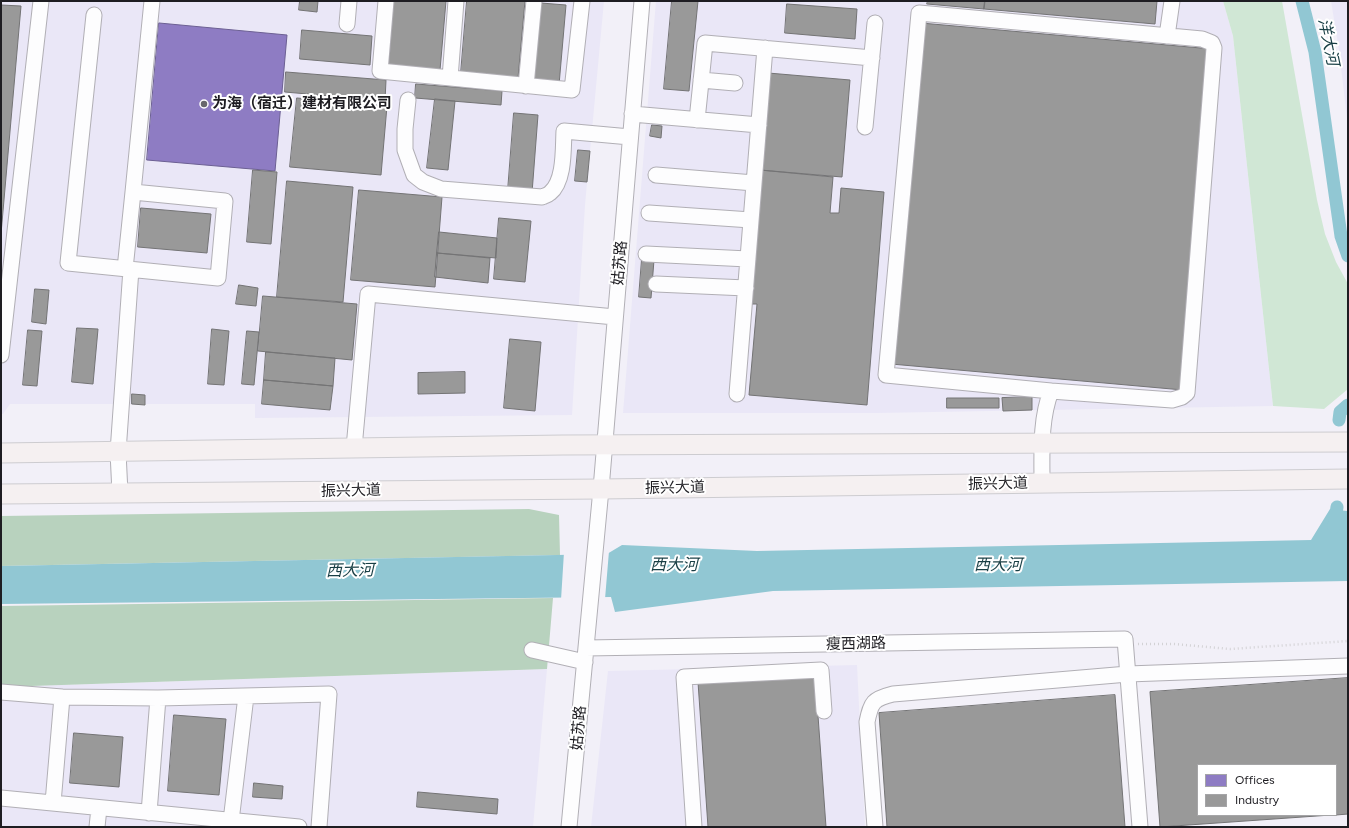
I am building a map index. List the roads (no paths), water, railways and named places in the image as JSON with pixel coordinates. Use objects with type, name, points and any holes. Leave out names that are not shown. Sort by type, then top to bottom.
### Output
[{"type":"main road","points":[[1,453],[604,445],[1348,442]]},
{"type":"main road","name":"振兴大道","points":[[1,494],[601,489],[1348,479]]},
{"type":"street","points":[[1,354],[42,1]]},
{"type":"street","points":[[120,494],[118,452],[128,269],[133,192],[152,1]]},
{"type":"street","points":[[347,24],[349,1]]},
{"type":"street","points":[[386,1],[380,71],[572,90],[582,1]]},
{"type":"street","points":[[450,78],[456,1]]},
{"type":"street","points":[[526,86],[534,1]]},
{"type":"street","name":"姑苏路","points":[[569,827],[598,524],[642,1]]},
{"type":"street","points":[[1167,36],[1172,1]]},
{"type":"street","points":[[919,13],[1206,40],[1212,43],[1214,48],[1187,393],[1182,397],[1172,400],[1051,391],[886,375],[919,13]]},
{"type":"street","points":[[94,15],[68,263],[218,278],[225,201],[133,192]]},
{"type":"street","points":[[866,127],[876,23]]},
{"type":"street","points":[[697,120],[705,43],[872,58]]},
{"type":"street","points":[[737,394],[765,48]]},
{"type":"street","points":[[701,80],[735,83]]},
{"type":"street","points":[[408,100],[405,129],[405,150],[409,164],[414,175],[418,179],[441,189],[542,197],[550,194],[560,178],[564,131],[630,136]]},
{"type":"street","points":[[632,114],[759,125]]},
{"type":"street","points":[[656,175],[754,183]]},
{"type":"street","points":[[649,213],[751,220]]},
{"type":"street","points":[[646,254],[748,259]]},
{"type":"street","points":[[656,284],[746,288]]},
{"type":"street","points":[[354,448],[368,294],[615,317]]},
{"type":"street","points":[[1042,483],[1043,421],[1051,391]]},
{"type":"street","name":"瘦西湖路","points":[[532,650],[586,655],[1125,639],[1128,674]]},
{"type":"street","points":[[875,827],[867,722],[870,708],[878,698],[893,694],[1128,674],[1348,666]]},
{"type":"street","points":[[694,827],[684,677],[821,670],[824,711]]},
{"type":"street","points":[[1128,674],[1140,827]]},
{"type":"street","points":[[1,692],[62,697],[158,698],[329,694],[319,827]]},
{"type":"street","points":[[225,822],[246,696]]},
{"type":"street","points":[[53,803],[62,697]]},
{"type":"street","points":[[149,813],[158,698]]},
{"type":"street","points":[[1,798],[225,822],[299,827]]},
{"type":"street","points":[[97,827],[99,808]]},
{"type":"water","name":"西大河","points":[[1330,509],[1347,511],[1348,513],[1348,581],[773,591],[615,612],[611,597],[1,604],[1,566],[607,554],[622,545],[757,551],[1311,540]]},
{"type":"waterway","name":"洋大河","points":[[1302,1],[1315,52],[1341,236],[1348,256]]},
{"type":"waterway","name":"洋大河","points":[[1339,420],[1340,412],[1348,405]]},
{"type":"waterway","name":"洋大河","points":[[1334,527],[1337,507]]},
{"type":"place","name":"为海（宿迁）建材有限公司","points":[[204,104]]}]
